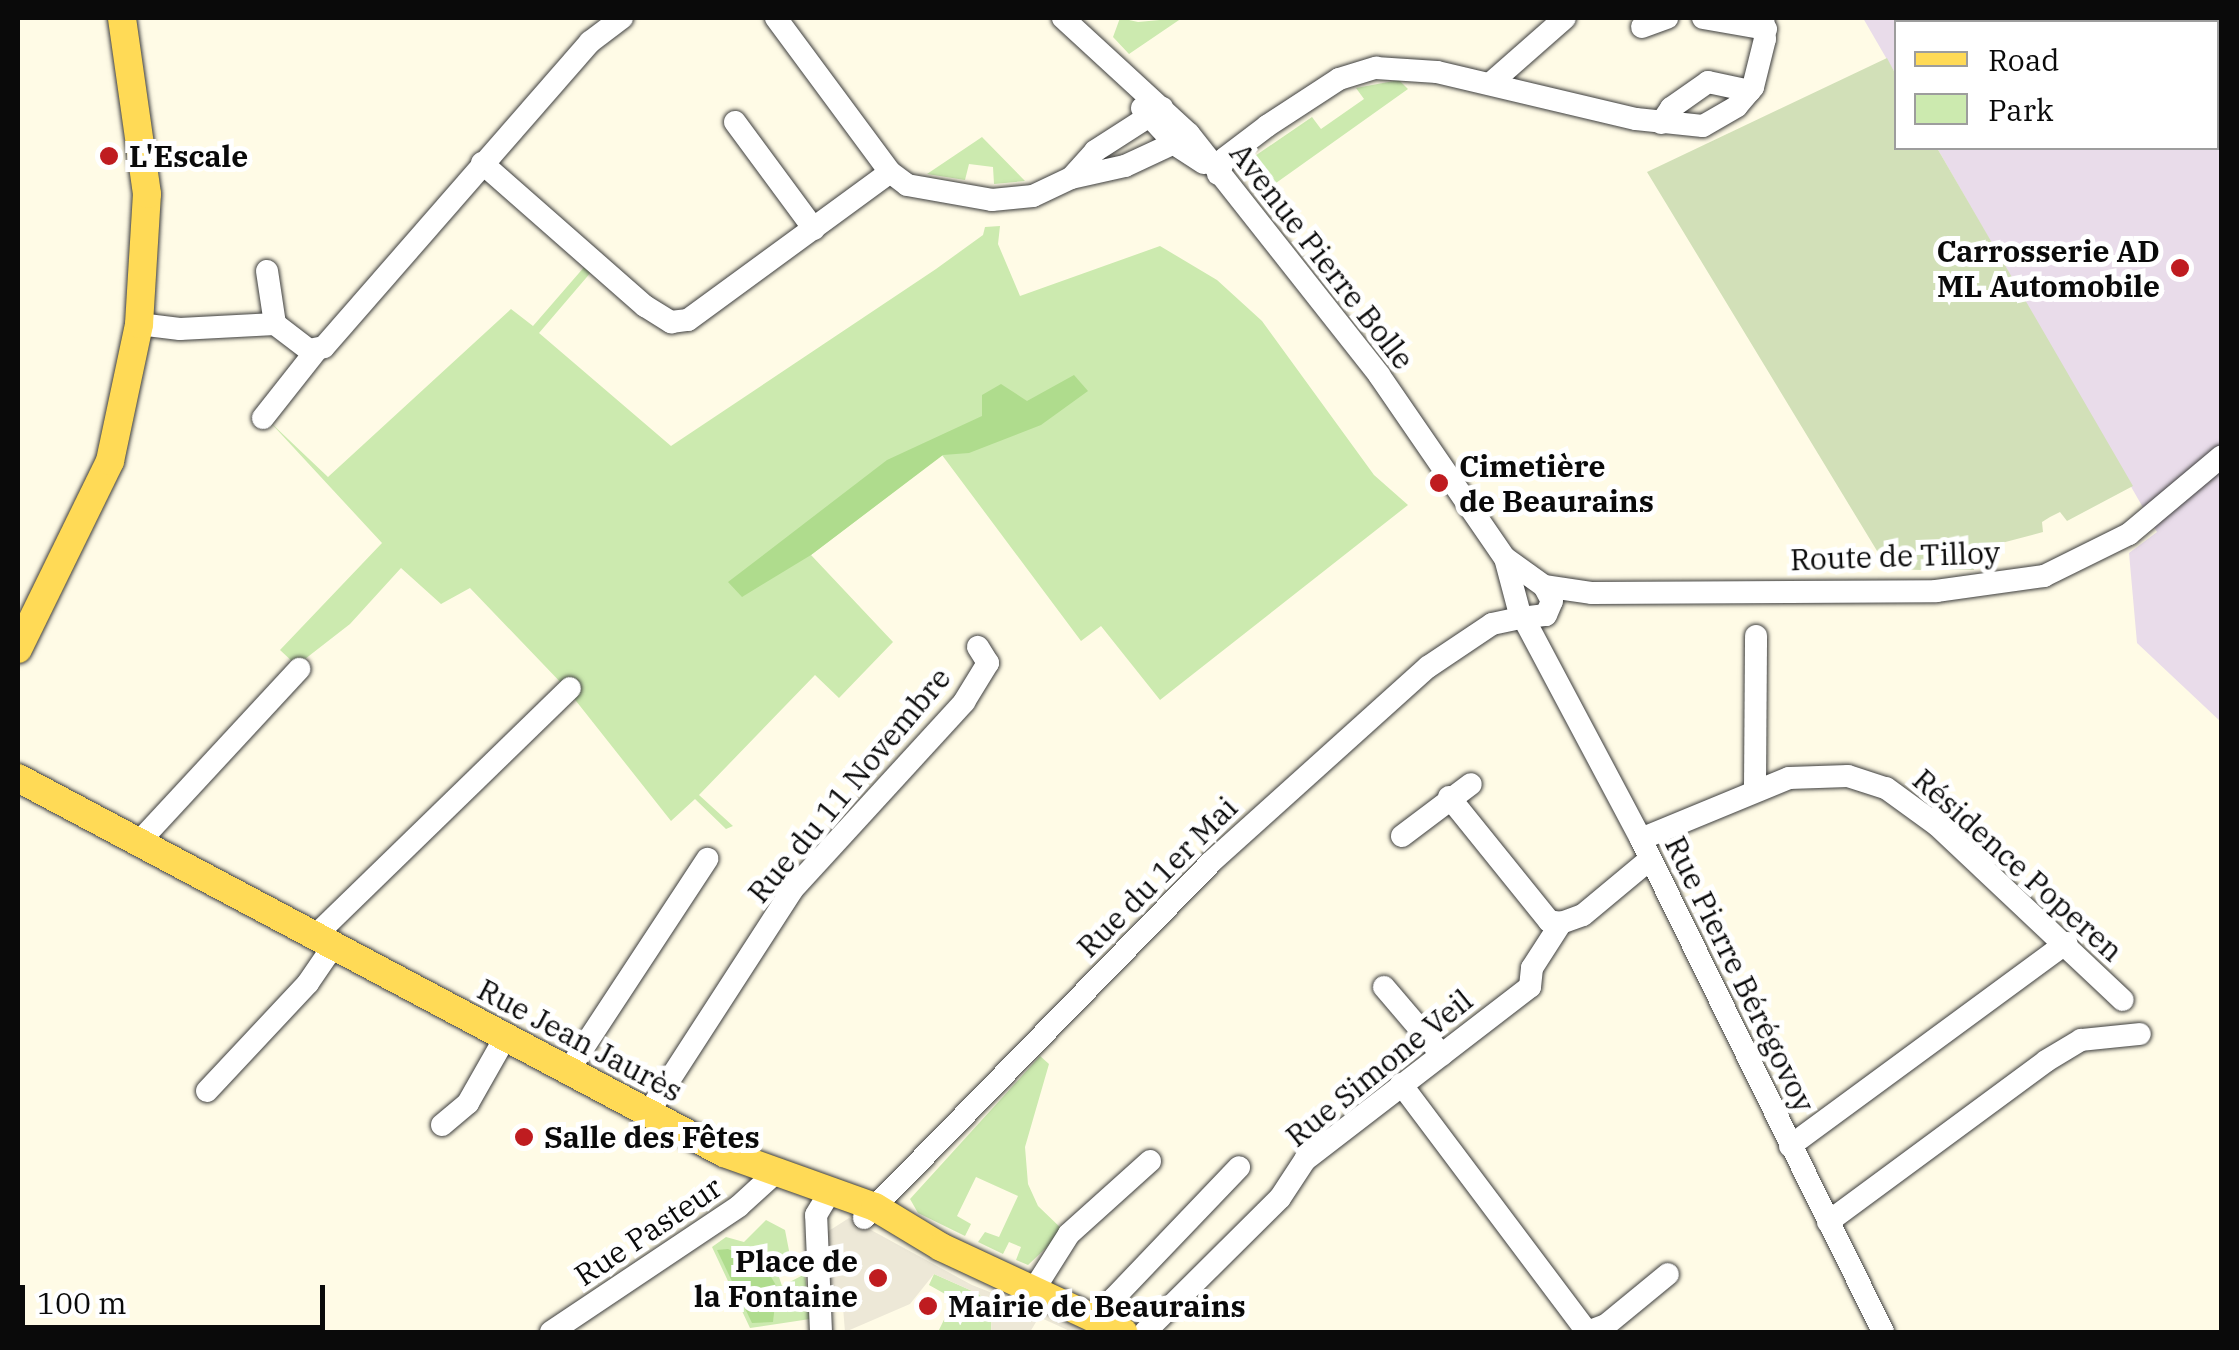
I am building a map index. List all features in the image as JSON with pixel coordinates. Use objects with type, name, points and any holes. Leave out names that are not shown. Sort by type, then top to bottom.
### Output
[{"type":"main road","points":[[18,649],[110,461],[139,324],[147,194],[122,18]]},
{"type":"main road","name":"Rue Jean Jaurès","points":[[18,778],[771,1180],[870,1212],[1033,1291]]},
{"type":"main road","points":[[1033,1291],[1111,1327]]},
{"type":"street","points":[[263,418],[316,351],[590,42],[622,18]]},
{"type":"street","points":[[776,18],[890,172],[907,185],[992,200],[1033,196],[1072,178],[1182,140]]},
{"type":"street","points":[[1097,18],[1070,24],[1214,171],[1267,126],[1360,72],[1404,68],[1491,83],[1661,124],[1703,126],[1750,90],[1764,23],[1703,18]]},
{"type":"street","points":[[1491,83],[1566,18]]},
{"type":"street","points":[[1642,27],[1668,18]]},
{"type":"street","points":[[1661,124],[1670,108],[1708,82],[1750,90]]},
{"type":"street","points":[[1072,178],[1095,151],[1156,112]]},
{"type":"street","points":[[735,122],[814,229]]},
{"type":"street","points":[[482,163],[645,306],[671,322],[688,320],[890,172]]},
{"type":"street","name":"Avenue Pierre Bolle","points":[[1214,171],[1379,375],[1533,603]]},
{"type":"street","points":[[266,271],[275,324]]},
{"type":"street","points":[[139,324],[230,330],[275,324],[316,351]]},
{"type":"street","name":"Route de Tilloy","points":[[1533,603],[1592,593],[1936,591],[2044,576],[2128,534],[2222,456]]},
{"type":"street","name":"Rue Pierre Bérégovoy","points":[[1533,603],[1540,643],[1883,1332]]},
{"type":"street","name":"Rue du 1er Mai","points":[[870,1212],[1248,827],[1428,667],[1492,624],[1533,603]]},
{"type":"street","points":[[1755,788],[1756,636]]},
{"type":"street","name":"Rue du 11 Novembre","points":[[648,1113],[792,890],[964,702],[988,663],[978,648]]},
{"type":"street","points":[[139,842],[299,670]]},
{"type":"street","points":[[207,1091],[308,983],[325,940],[570,688]]},
{"type":"street","name":"Résidence Poperen","points":[[1645,849],[1755,788],[1826,776],[1886,788],[1937,825],[2123,1000]]},
{"type":"street","points":[[1402,836],[1471,784]]},
{"type":"street","points":[[1449,797],[1548,922],[1561,923]]},
{"type":"street","name":"Rue Simone Veil","points":[[1145,1332],[1280,1198],[1305,1160],[1530,987],[1532,968],[1561,923],[1583,915],[1645,849]]},
{"type":"street","points":[[568,1071],[707,859]]},
{"type":"street","points":[[1790,1146],[2066,944]]},
{"type":"street","points":[[1384,988],[1442,1055]]},
{"type":"street","points":[[1828,1222],[2046,1061],[2081,1040],[2140,1034]]},
{"type":"street","points":[[442,1125],[468,1103],[505,1038]]},
{"type":"street","points":[[1401,1084],[1532,1247],[1587,1332],[1606,1325],[1668,1274]]},
{"type":"street","points":[[1033,1291],[1069,1234],[1150,1161]]},
{"type":"street","points":[[1111,1327],[1114,1298],[1239,1167]]},
{"type":"street","name":"Rue Pasteur","points":[[551,1332],[771,1180]]},
{"type":"street","points":[[821,1332],[816,1229],[826,1198]]},
{"type":"shaded area","points":[[1863,18],[2221,18],[2221,722],[2137,643],[2129,553],[2157,532],[1938,150],[2219,150],[2219,20],[1894,20],[1894,72]]},
{"type":"shaded area","name":"Place de la Fontaine","points":[[849,1218],[972,1285],[1092,1332],[1072,1332],[1039,1317],[1030,1332],[991,1332],[992,1308],[979,1294],[934,1274],[910,1304],[845,1332],[842,1295],[835,1289],[826,1300],[824,1234]]},
{"type":"green space","points":[[1120,18],[1138,22],[1182,18],[1129,54],[1113,37]]},
{"type":"green space","points":[[1887,58],[1894,71],[1894,150],[1938,150],[2133,486],[2067,521],[2060,512],[2050,517],[2042,522],[2043,532],[1971,551],[1974,570],[1950,570],[1946,558],[1934,554],[1921,570],[1888,569],[1647,172]]},
{"type":"green space","points":[[1399,80],[1408,89],[1262,193],[1245,172],[1252,158],[1312,117],[1321,129],[1364,99],[1356,88]]},
{"type":"green space","points":[[982,137],[1025,181],[994,184],[993,167],[969,164],[965,180],[927,174]]},
{"type":"green space","points":[[1000,226],[998,244],[1020,296],[1160,246],[1217,280],[1262,321],[1374,475],[1408,505],[1160,700],[1101,626],[1081,641],[942,455],[811,555],[893,642],[839,698],[815,675],[699,795],[733,826],[726,829],[695,799],[671,821],[565,687],[470,588],[441,604],[401,568],[350,624],[305,659],[295,664],[280,650],[382,543],[269,421],[328,477],[511,309],[533,326],[592,258],[598,264],[539,333],[671,446],[936,269],[983,235],[985,227]]},
{"type":"green space","points":[[1074,375],[1088,391],[1041,425],[969,453],[943,455],[811,555],[742,597],[728,582],[887,460],[982,416],[982,395],[1001,384],[1027,401]]},
{"type":"green space","points":[[1040,1056],[1049,1064],[1025,1147],[1028,1184],[1038,1206],[1064,1231],[1028,1265],[1016,1260],[1021,1247],[1009,1242],[1003,1254],[978,1242],[985,1232],[999,1237],[1018,1196],[976,1177],[957,1216],[971,1224],[965,1236],[918,1213],[910,1199]]},
{"type":"green space","points":[[766,1220],[785,1230],[791,1261],[803,1261],[805,1269],[778,1274],[782,1286],[805,1274],[810,1319],[750,1328],[712,1247],[726,1237],[744,1242]]},
{"type":"green space","points":[[728,1249],[764,1265],[777,1287],[773,1322],[752,1323],[717,1250]]},
{"type":"green space","points":[[934,1274],[979,1294],[992,1308],[991,1332],[938,1332],[954,1299],[929,1285]]},
{"type":"place","name":"L'Escale","points":[[109,156]]},
{"type":"place","name":"Carrosserie AD ML Automobile","points":[[2180,268]]},
{"type":"place","name":"Cimetière de Beaurains","points":[[1439,483]]},
{"type":"place","name":"Salle des Fêtes","points":[[524,1137]]},
{"type":"place","name":"Place de la Fontaine","points":[[878,1278]]},
{"type":"place","name":"Mairie de Beaurains","points":[[928,1306]]}]
